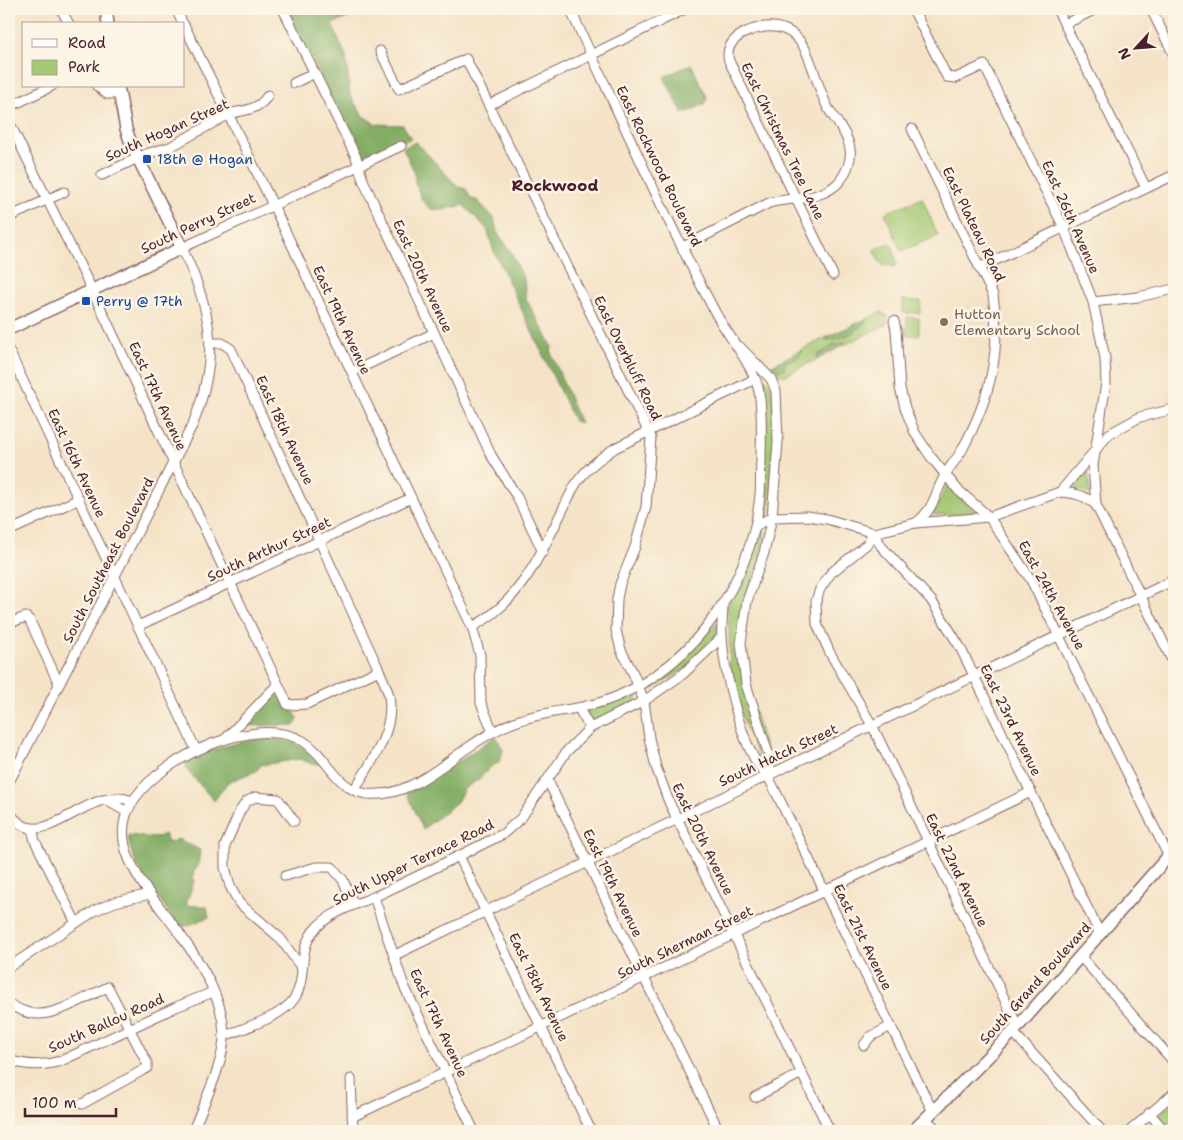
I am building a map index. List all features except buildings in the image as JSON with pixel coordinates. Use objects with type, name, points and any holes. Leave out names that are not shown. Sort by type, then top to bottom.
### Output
[{"type":"main road","points":[[106,9],[108,22]]},
{"type":"main road","points":[[117,89],[126,129],[182,248]]},
{"type":"main road","name":"South Perry Street","points":[[9,329],[182,248]]},
{"type":"main road","name":"South Grand Boulevard","points":[[913,1131],[1016,1030],[1100,934],[1173,858]]},
{"type":"street","points":[[61,9],[68,22]]},
{"type":"street","name":"East 19th Avenue","points":[[176,9],[182,22]]},
{"type":"street","name":"East 20th Avenue","points":[[284,9],[359,166],[363,180],[491,455],[517,497],[543,552]]},
{"type":"street","name":"East Rockwood Boulevard","points":[[570,9],[590,56],[715,314],[755,379],[760,395],[762,439],[760,495],[754,526],[738,574],[723,605]]},
{"type":"street","points":[[489,106],[685,9]]},
{"type":"street","name":"East 26th Avenue","points":[[913,9],[949,79],[984,65],[1064,228],[1093,302],[1105,358],[1106,383],[1093,465],[1096,505]]},
{"type":"street","points":[[1057,9],[1146,188]]},
{"type":"street","points":[[1065,24],[1096,9]]},
{"type":"street","points":[[1152,9],[1174,55]]},
{"type":"street","name":"East Christmas Tree Lane","points":[[795,198],[815,196],[832,188],[846,172],[850,162],[850,150],[843,132],[828,107],[805,48],[791,33],[783,28],[771,26],[747,32],[730,43],[727,55],[795,198],[833,275]]},
{"type":"street","name":"East 19th Avenue","points":[[185,28],[273,205],[472,628],[480,654],[481,703],[493,732]]},
{"type":"street","name":"East Overbluff Road","points":[[380,51],[399,90],[466,59],[652,440],[646,507],[636,547],[620,584],[616,615],[619,645],[638,686]]},
{"type":"street","points":[[294,83],[315,73]]},
{"type":"street","points":[[9,107],[48,88]]},
{"type":"street","points":[[100,88],[107,94],[117,89]]},
{"type":"street","name":"South Hogan Street","points":[[102,175],[138,158],[170,147],[228,115],[260,105],[268,95]]},
{"type":"street","name":"East 17th Avenue","points":[[9,122],[92,290],[288,705],[304,705],[379,670]]},
{"type":"street","name":"East Plateau Road","points":[[912,129],[993,295],[997,324],[996,359],[984,402],[962,449],[945,475],[935,502],[927,514],[915,524]]},
{"type":"street","name":"South Perry Street","points":[[182,248],[401,146]]},
{"type":"street","points":[[979,268],[1174,175]]},
{"type":"street","points":[[9,217],[64,192]]},
{"type":"street","points":[[683,247],[769,203],[795,198]]},
{"type":"street","points":[[182,248],[204,300],[210,343]]},
{"type":"street","points":[[1093,302],[1138,297],[1174,289]]},
{"type":"street","name":"East 24th Avenue","points":[[894,321],[900,388],[904,408],[915,433],[958,490],[989,517],[1031,580],[1173,858]]},
{"type":"street","points":[[352,372],[434,333]]},
{"type":"street","name":"East Rockwood Boulevard","points":[[728,334],[766,373],[776,391],[778,442],[772,518],[743,615],[741,643],[742,662],[752,706],[769,756],[770,766],[767,774]]},
{"type":"street","name":"South Southeast Boulevard","points":[[9,782],[193,424],[202,402],[207,379],[210,343]]},
{"type":"street","name":"East 18th Avenue","points":[[210,343],[222,343],[231,349],[379,670],[389,696],[388,720],[382,742],[354,790]]},
{"type":"street","name":"East 16th Avenue","points":[[9,351],[196,750]]},
{"type":"street","points":[[472,628],[492,615],[512,596],[543,552],[580,477],[615,448],[755,379]]},
{"type":"street","points":[[1060,492],[1079,472],[1108,434],[1140,417],[1174,409]]},
{"type":"street","points":[[754,526],[772,518],[807,516],[827,519],[874,533],[915,524],[989,517],[1060,492],[1074,492],[1085,496],[1096,505],[1174,664]]},
{"type":"street","name":"South Arthur Street","points":[[138,626],[411,498]]},
{"type":"street","points":[[9,531],[79,499]]},
{"type":"street","points":[[872,725],[820,635],[816,614],[816,601],[820,589],[831,573],[867,544],[874,533]]},
{"type":"street","name":"East 23rd Avenue","points":[[874,533],[881,546],[931,600],[975,676],[1100,934]]},
{"type":"street","name":"South Hatch Street","points":[[395,955],[767,774],[1174,580]]},
{"type":"street","points":[[193,1131],[218,1063],[224,1036],[213,992],[206,974],[182,936],[150,894],[133,866],[125,847],[123,830],[127,812],[132,801],[160,773],[196,750],[226,738],[258,734],[291,735],[306,742],[320,755],[337,778],[354,790],[376,794],[397,791],[434,772],[493,732],[525,718],[579,709],[621,695],[638,686],[666,667],[692,644],[723,605]]},
{"type":"street","name":"East 21st Avenue","points":[[723,605],[722,637],[732,691],[747,744],[759,768],[767,774],[891,1026],[929,1116]]},
{"type":"street","points":[[9,623],[26,617],[30,621],[60,684]]},
{"type":"street","name":"South Upper Terrace Road","points":[[224,1036],[264,1020],[285,1008],[294,999],[300,985],[301,967],[307,942],[316,927],[354,905],[503,834],[515,824],[548,781],[567,751],[590,728],[644,701],[682,674],[722,637]]},
{"type":"street","points":[[226,738],[278,684]]},
{"type":"street","name":"East 20th Avenue","points":[[638,686],[644,701],[648,738],[656,766],[678,818],[830,1131]]},
{"type":"street","points":[[579,709],[590,728]]},
{"type":"street","name":"East 22nd Avenue","points":[[872,725],[1016,1030],[1102,1131]]},
{"type":"street","name":"East 19th Avenue","points":[[548,781],[719,1131]]},
{"type":"street","name":"South Sherman Street","points":[[352,1118],[915,846],[928,842],[1031,792]]},
{"type":"street","points":[[294,821],[278,799],[255,797],[246,802],[240,811],[225,846],[225,868],[230,886],[239,903],[275,933],[301,967]]},
{"type":"street","points":[[9,813],[22,826],[32,828],[51,824],[104,800],[115,798],[132,801]]},
{"type":"street","points":[[104,800],[127,812]]},
{"type":"street","points":[[32,828],[35,841],[76,923]]},
{"type":"street","name":"East 18th Avenue","points":[[459,856],[591,1131]]},
{"type":"street","points":[[285,876],[316,867],[332,867],[343,880],[354,905]]},
{"type":"street","points":[[9,967],[96,910],[115,902],[150,894]]},
{"type":"street","name":"East 17th Avenue","points":[[374,897],[404,986],[474,1131]]},
{"type":"street","points":[[1080,956],[1174,1062]]},
{"type":"street","points":[[9,1004],[24,1012],[39,1015],[56,1010],[108,987],[147,1063],[147,1068],[82,1104]]},
{"type":"street","name":"South Ballou Road","points":[[9,1060],[28,1065],[61,1061],[130,1028],[213,992]]},
{"type":"street","points":[[864,1045],[870,1037],[891,1026]]},
{"type":"street","points":[[755,1097],[802,1073]]},
{"type":"street","points":[[351,1079],[353,1131]]},
{"type":"street","points":[[1130,1131],[1174,1093]]},
{"type":"street","points":[[1149,1114],[1165,1131]]},
{"type":"street","points":[[929,1116],[939,1131]]},
{"type":"green space","points":[[287,9],[370,9],[332,24],[346,56],[350,95],[363,116],[376,124],[403,125],[411,138],[369,158],[364,159],[361,156]]},
{"type":"green space","points":[[691,64],[707,97],[705,104],[683,114],[664,77]]},
{"type":"green space","points":[[416,142],[458,187],[466,189],[471,199],[477,200],[494,218],[497,232],[510,250],[524,279],[526,299],[552,346],[551,353],[580,423],[574,421],[493,249],[487,229],[463,205],[442,210],[430,209],[422,200],[415,182],[415,173],[403,148]]},
{"type":"green space","points":[[922,198],[938,236],[901,251],[885,213]]},
{"type":"green space","points":[[889,243],[893,247],[897,265],[894,267],[887,264],[884,266],[879,261],[874,250]]},
{"type":"green space","points":[[903,300],[921,301],[920,313],[903,313]]},
{"type":"green space","points":[[881,312],[888,316],[886,325],[846,344],[844,342],[832,345],[829,350],[818,355],[816,360],[783,376],[774,369],[768,371],[765,368],[772,365],[774,368],[789,360],[795,360],[803,349],[825,338],[828,340],[847,336],[866,319]]},
{"type":"green space","points":[[907,317],[919,318],[919,335],[906,335]]},
{"type":"green space","points":[[866,319],[854,331],[842,338],[825,338]]},
{"type":"green space","points":[[844,342],[846,344],[816,360],[818,355],[831,346]]},
{"type":"green space","points":[[803,349],[799,357],[785,362],[784,369],[778,370],[772,365]]},
{"type":"green space","points":[[758,371],[771,385],[775,438],[769,514],[762,518],[760,517],[766,422],[764,388]]},
{"type":"green space","points":[[1088,471],[1090,494],[1074,488]]},
{"type":"green space","points":[[947,485],[977,513],[933,515]]},
{"type":"green space","points":[[764,529],[759,560],[742,610],[740,636],[745,672],[769,762],[764,768],[747,730],[735,691],[730,664],[729,616],[727,607],[744,573],[756,538]]},
{"type":"green space","points":[[716,624],[719,624],[715,639],[682,671],[645,693],[644,688],[678,664]]},
{"type":"green space","points":[[281,695],[298,718],[295,725],[244,726],[245,722],[274,697]]},
{"type":"green space","points":[[633,695],[638,700],[592,724],[587,712]]},
{"type":"green space","points":[[496,736],[503,750],[499,763],[493,765],[479,779],[464,789],[457,802],[423,829],[407,793]]},
{"type":"green space","points":[[258,739],[293,743],[308,751],[321,764],[312,764],[300,759],[261,765],[256,771],[228,782],[214,801],[188,771],[185,763],[202,754],[229,745]]},
{"type":"green space","points":[[164,834],[169,843],[178,839],[200,850],[198,866],[193,873],[194,881],[186,905],[207,907],[209,917],[181,928],[141,873],[130,848],[128,835],[155,838]]},
{"type":"green space","points":[[1174,1102],[1174,1122],[1165,1124],[1161,1119],[1162,1112]]},
{"type":"place","name":"18th @ Hogan","points":[[147,159]]},
{"type":"place","name":"Perry @ 17th","points":[[86,301]]},
{"type":"place","name":"Hutton Elementary School","points":[[944,322]]},
{"type":"district","name":"Rockwood","points":[[555,185]]}]
